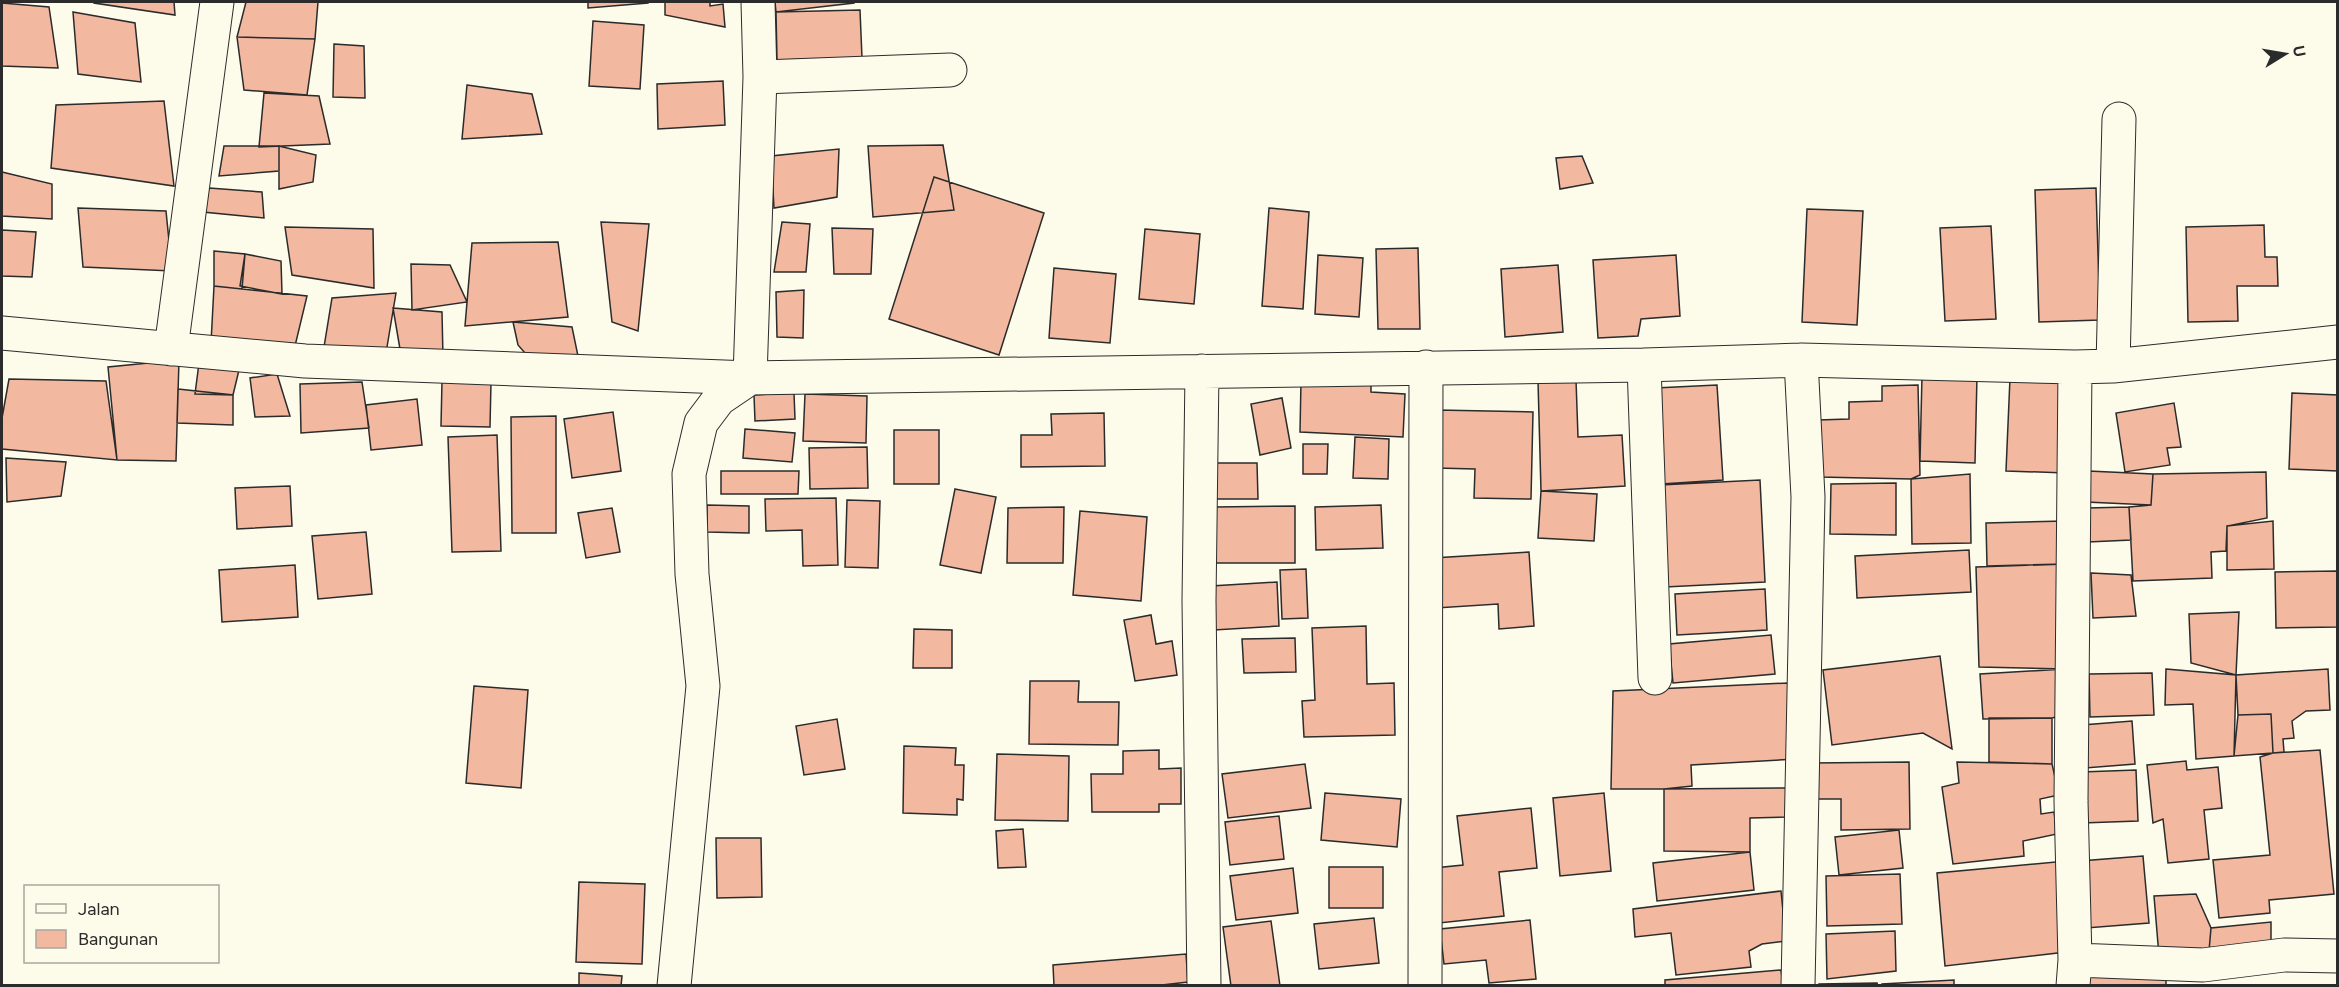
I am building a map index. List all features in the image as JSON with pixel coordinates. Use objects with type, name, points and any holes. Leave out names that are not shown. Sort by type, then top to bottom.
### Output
[{"type":"street","points":[[171,349],[217,2]]},
{"type":"street","points":[[750,378],[760,77],[758,2]]},
{"type":"street","points":[[760,77],[950,70]]},
{"type":"street","points":[[2113,366],[2119,119]]},
{"type":"street","points":[[2,333],[305,361],[750,378],[1644,365],[1801,360],[2075,367],[2113,366],[2337,342]]},
{"type":"street","points":[[1798,986],[1808,497],[1801,360]]},
{"type":"street","points":[[1644,365],[1655,678]]},
{"type":"street","points":[[1425,986],[1426,367]]},
{"type":"street","points":[[2075,367],[2071,801],[2074,973],[2203,965],[2284,955],[2337,956]]},
{"type":"street","points":[[1202,370],[1198,601],[1204,986]]},
{"type":"street","points":[[674,986],[703,686],[692,574],[689,474],[701,423],[719,399],[750,378]]},
{"type":"building","points":[[174,2],[175,15],[94,3]]},
{"type":"building","points":[[246,2],[318,2],[315,39],[237,37]]},
{"type":"building","points":[[588,2],[648,2],[648,3],[588,8]]},
{"type":"building","points":[[665,2],[710,2],[710,6],[723,4],[725,27],[665,15]]},
{"type":"building","points":[[775,2],[854,2],[854,3],[776,12]]},
{"type":"building","points":[[2,3],[49,7],[58,68],[2,66]]},
{"type":"building","points":[[860,10],[862,58],[777,60],[776,12]]},
{"type":"building","points":[[73,12],[135,23],[141,82],[78,74]]},
{"type":"building","points":[[593,21],[644,25],[640,89],[589,86]]},
{"type":"building","points":[[237,37],[315,39],[307,95],[244,90]]},
{"type":"building","points":[[334,44],[364,46],[365,98],[333,97]]},
{"type":"building","points":[[723,81],[725,125],[658,129],[657,84]]},
{"type":"building","points":[[467,85],[532,94],[542,134],[462,139]]},
{"type":"building","points":[[264,93],[319,96],[330,144],[259,147]]},
{"type":"building","points":[[164,101],[174,186],[51,168],[56,105]]},
{"type":"building","points":[[943,145],[954,210],[873,217],[868,146]]},
{"type":"building","points":[[224,146],[279,146],[279,171],[219,176]]},
{"type":"building","points":[[279,146],[316,155],[313,182],[279,189]]},
{"type":"building","points":[[839,149],[837,197],[774,208],[771,156]]},
{"type":"building","points":[[1582,156],[1593,183],[1560,189],[1556,158]]},
{"type":"building","points":[[2,172],[52,184],[52,219],[2,216]]},
{"type":"building","points":[[934,177],[1044,213],[999,355],[889,319]]},
{"type":"building","points":[[209,188],[262,192],[264,218],[203,212]]},
{"type":"building","points":[[2096,188],[2100,320],[2039,322],[2035,190]]},
{"type":"building","points":[[78,208],[166,211],[172,271],[83,267]]},
{"type":"building","points":[[1269,208],[1309,212],[1303,309],[1262,306]]},
{"type":"building","points":[[1807,209],[1863,211],[1857,325],[1802,322]]},
{"type":"building","points":[[601,222],[649,224],[638,331],[612,322]]},
{"type":"building","points":[[782,222],[810,224],[806,272],[774,272]]},
{"type":"building","points":[[2264,225],[2265,257],[2277,257],[2278,286],[2237,286],[2238,321],[2188,322],[2186,227]]},
{"type":"building","points":[[1991,226],[1996,319],[1945,321],[1940,228]]},
{"type":"building","points":[[285,227],[373,229],[374,288],[292,275]]},
{"type":"building","points":[[832,228],[873,229],[871,274],[834,274]]},
{"type":"building","points":[[1145,229],[1200,234],[1194,304],[1139,299]]},
{"type":"building","points":[[2,230],[36,232],[32,277],[2,276]]},
{"type":"building","points":[[558,242],[568,317],[465,326],[472,243]]},
{"type":"building","points":[[1418,248],[1420,329],[1378,329],[1376,249]]},
{"type":"building","points":[[214,251],[245,254],[242,289],[214,286]]},
{"type":"building","points":[[245,254],[281,261],[282,294],[240,286]]},
{"type":"building","points":[[1318,255],[1363,258],[1359,317],[1315,314]]},
{"type":"building","points":[[1676,255],[1680,316],[1641,319],[1638,336],[1598,338],[1593,260]]},
{"type":"building","points":[[411,264],[450,265],[467,302],[412,310]]},
{"type":"building","points":[[1558,265],[1563,332],[1505,337],[1501,269]]},
{"type":"building","points":[[1054,268],[1116,274],[1110,343],[1049,338]]},
{"type":"building","points":[[214,286],[307,296],[295,346],[211,343]]},
{"type":"building","points":[[804,290],[803,338],[777,337],[776,292]]},
{"type":"building","points":[[396,293],[386,353],[324,347],[332,298]]},
{"type":"building","points":[[393,308],[442,312],[443,358],[401,355]]},
{"type":"building","points":[[513,322],[572,327],[578,356],[531,360],[518,345]]},
{"type":"building","points":[[179,360],[176,461],[117,460],[108,367]]},
{"type":"building","points":[[199,363],[239,370],[233,395],[195,394]]},
{"type":"building","points":[[277,374],[290,416],[255,417],[250,378]]},
{"type":"building","points":[[1922,375],[1977,376],[1975,463],[1920,461]]},
{"type":"building","points":[[2010,378],[2069,381],[2066,473],[2006,471]]},
{"type":"building","points":[[9,379],[106,381],[117,460],[2,449],[2,418]]},
{"type":"building","points":[[1576,380],[1578,437],[1622,435],[1625,486],[1541,491],[1538,381]]},
{"type":"building","points":[[442,381],[491,382],[490,427],[441,426]]},
{"type":"building","points":[[1301,381],[1371,384],[1371,392],[1405,394],[1403,437],[1300,432]]},
{"type":"building","points":[[362,382],[369,428],[301,433],[300,384]]},
{"type":"building","points":[[1717,385],[1723,480],[1661,484],[1655,388]]},
{"type":"building","points":[[1918,385],[1920,475],[1911,479],[1819,477],[1818,420],[1849,419],[1849,402],[1882,401],[1882,386]]},
{"type":"building","points":[[178,389],[233,395],[233,425],[177,423]]},
{"type":"building","points":[[794,393],[795,419],[755,421],[754,395]]},
{"type":"building","points":[[2292,393],[2338,395],[2338,471],[2289,469]]},
{"type":"building","points":[[805,394],[867,396],[866,443],[803,441]]},
{"type":"building","points":[[1282,398],[1291,448],[1260,455],[1251,404]]},
{"type":"building","points":[[417,399],[422,445],[371,450],[366,405]]},
{"type":"building","points":[[2174,403],[2181,447],[2167,448],[2170,465],[2125,472],[2116,413]]},
{"type":"building","points":[[1437,410],[1533,412],[1531,499],[1474,498],[1475,469],[1436,468]]},
{"type":"building","points":[[613,412],[621,471],[572,478],[564,419]]},
{"type":"building","points":[[1104,413],[1105,466],[1021,467],[1021,435],[1052,435],[1051,414]]},
{"type":"building","points":[[556,416],[556,533],[512,533],[511,417]]},
{"type":"building","points":[[745,429],[795,433],[792,462],[743,458]]},
{"type":"building","points":[[894,430],[939,430],[939,484],[894,484]]},
{"type":"building","points":[[497,435],[501,551],[452,552],[448,437]]},
{"type":"building","points":[[1355,437],[1389,439],[1388,479],[1353,478]]},
{"type":"building","points":[[1303,444],[1328,444],[1327,474],[1303,474]]},
{"type":"building","points":[[867,447],[868,488],[810,489],[809,448]]},
{"type":"building","points":[[6,458],[66,462],[61,496],[7,502]]},
{"type":"building","points":[[1209,463],[1257,463],[1258,499],[1210,499]]},
{"type":"building","points":[[721,471],[799,471],[798,494],[721,494]]},
{"type":"building","points":[[2088,471],[2153,474],[2151,505],[2086,502]]},
{"type":"building","points":[[2266,472],[2267,518],[2227,526],[2226,551],[2211,552],[2212,578],[2133,581],[2129,507],[2151,505],[2153,474]]},
{"type":"building","points":[[1970,474],[1971,543],[1912,544],[1911,479]]},
{"type":"building","points":[[1760,480],[1765,582],[1665,587],[1660,485]]},
{"type":"building","points":[[1896,483],[1896,535],[1830,534],[1831,484]]},
{"type":"building","points":[[290,486],[292,526],[237,529],[235,488]]},
{"type":"building","points":[[955,489],[996,497],[981,573],[940,565]]},
{"type":"building","points":[[1541,491],[1597,494],[1594,541],[1538,538]]},
{"type":"building","points":[[836,498],[838,565],[803,566],[802,530],[766,531],[765,499]]},
{"type":"building","points":[[847,500],[880,501],[878,568],[845,567]]},
{"type":"building","points":[[707,505],[749,506],[749,533],[707,532]]},
{"type":"building","points":[[1381,505],[1383,548],[1316,550],[1315,507]]},
{"type":"building","points":[[1295,506],[1295,563],[1216,563],[1215,507]]},
{"type":"building","points":[[1064,507],[1063,563],[1007,563],[1008,508]]},
{"type":"building","points":[[2129,507],[2131,540],[2088,542],[2087,508]]},
{"type":"building","points":[[612,508],[620,552],[586,558],[578,513]]},
{"type":"building","points":[[1080,511],[1147,517],[1141,601],[1073,595]]},
{"type":"building","points":[[2065,521],[2066,564],[1987,566],[1986,523]]},
{"type":"building","points":[[2273,521],[2274,569],[2227,570],[2227,526]]},
{"type":"building","points":[[366,532],[372,594],[318,599],[312,536]]},
{"type":"building","points":[[1969,550],[1971,592],[1857,598],[1855,556]]},
{"type":"building","points":[[1529,552],[1534,626],[1499,629],[1498,604],[1436,608],[1433,558]]},
{"type":"building","points":[[2066,564],[2065,669],[1979,667],[1976,567]]},
{"type":"building","points":[[295,565],[298,617],[222,622],[219,570]]},
{"type":"building","points":[[1306,569],[1308,618],[1282,619],[1280,570]]},
{"type":"building","points":[[2338,571],[2338,627],[2276,628],[2275,572]]},
{"type":"building","points":[[2091,573],[2131,575],[2136,616],[2093,618]]},
{"type":"building","points":[[1277,582],[1279,626],[1214,630],[1211,586]]},
{"type":"building","points":[[1765,589],[1767,630],[1677,635],[1675,594]]},
{"type":"building","points":[[2239,612],[2236,675],[2191,663],[2189,614]]},
{"type":"building","points":[[1151,615],[1156,644],[1172,641],[1177,675],[1135,681],[1124,620]]},
{"type":"building","points":[[1366,626],[1367,684],[1394,683],[1395,735],[1304,737],[1302,701],[1315,700],[1312,628]]},
{"type":"building","points":[[914,629],[952,630],[952,668],[913,668]]},
{"type":"building","points":[[1771,635],[1775,674],[1673,683],[1669,644]]},
{"type":"building","points":[[1295,638],[1296,672],[1244,673],[1242,639]]},
{"type":"building","points":[[1940,656],[1952,749],[1923,733],[1832,745],[1823,670]]},
{"type":"building","points":[[2065,669],[2068,714],[2052,718],[1983,719],[1980,674]]},
{"type":"building","points":[[2166,669],[2236,675],[2234,756],[2196,759],[2193,704],[2165,705]]},
{"type":"building","points":[[2328,669],[2330,710],[2306,711],[2292,721],[2294,738],[2283,739],[2284,752],[2273,753],[2271,714],[2238,715],[2236,675]]},
{"type":"building","points":[[2152,673],[2154,715],[2090,717],[2089,674]]},
{"type":"building","points":[[1030,681],[1079,681],[1078,702],[1119,702],[1118,745],[1029,744]]},
{"type":"building","points":[[1788,683],[1796,759],[1691,765],[1692,786],[1664,789],[1611,789],[1613,691]]},
{"type":"building","points":[[474,686],[528,690],[521,788],[466,783]]},
{"type":"building","points":[[2271,714],[2273,753],[2234,756],[2238,715]]},
{"type":"building","points":[[1989,718],[2052,718],[2052,764],[1989,762]]},
{"type":"building","points":[[837,719],[845,769],[804,775],[796,726]]},
{"type":"building","points":[[2132,721],[2135,764],[2085,768],[2082,725]]},
{"type":"building","points":[[904,746],[956,748],[955,765],[964,765],[963,800],[957,799],[957,815],[903,813]]},
{"type":"building","points":[[1159,750],[1159,769],[1181,768],[1181,804],[1159,804],[1159,812],[1092,812],[1091,774],[1123,774],[1123,751]]},
{"type":"building","points":[[2320,750],[2334,894],[2269,900],[2270,913],[2219,918],[2213,860],[2270,855],[2260,757],[2273,753]]},
{"type":"building","points":[[997,754],[1069,756],[1068,821],[995,820]]},
{"type":"building","points":[[2186,761],[2187,770],[2218,767],[2222,808],[2204,810],[2209,859],[2168,863],[2163,819],[2153,823],[2147,765]]},
{"type":"building","points":[[1909,762],[1910,829],[1841,830],[1841,799],[1813,799],[1812,763]]},
{"type":"building","points":[[1957,762],[2052,764],[2059,795],[2040,799],[2041,814],[2054,812],[2057,834],[2023,841],[2024,856],[1953,864],[1942,787],[1959,783]]},
{"type":"building","points":[[1305,764],[1311,808],[1228,818],[1222,774]]},
{"type":"building","points":[[2136,770],[2138,821],[2082,823],[2081,772]]},
{"type":"building","points":[[1786,788],[1787,817],[1750,818],[1750,852],[1664,851],[1664,789]]},
{"type":"building","points":[[1325,793],[1401,799],[1397,847],[1321,840]]},
{"type":"building","points":[[1604,793],[1611,871],[1560,876],[1553,798]]},
{"type":"building","points":[[1531,808],[1537,868],[1499,872],[1504,916],[1439,923],[1434,868],[1463,865],[1457,816]]},
{"type":"building","points":[[1279,816],[1284,859],[1230,865],[1225,822]]},
{"type":"building","points":[[1023,829],[1026,867],[998,868],[996,831]]},
{"type":"building","points":[[1899,830],[1903,868],[1839,875],[1835,837]]},
{"type":"building","points":[[716,838],[761,838],[762,897],[717,898]]},
{"type":"building","points":[[1750,852],[1754,890],[1657,901],[1653,863]]},
{"type":"building","points":[[2143,856],[2149,923],[2086,928],[2080,861]]},
{"type":"building","points":[[2066,861],[2066,952],[1945,966],[1937,873]]},
{"type":"building","points":[[1329,867],[1383,867],[1383,908],[1329,908]]},
{"type":"building","points":[[1293,868],[1298,913],[1236,920],[1230,876]]},
{"type":"building","points":[[1900,874],[1902,924],[1827,926],[1826,876]]},
{"type":"building","points":[[579,882],[645,884],[642,964],[576,962]]},
{"type":"building","points":[[1781,891],[1786,941],[1762,944],[1749,951],[1751,967],[1676,975],[1671,933],[1635,937],[1633,909]]},
{"type":"building","points":[[2196,894],[2211,928],[2209,951],[2159,956],[2154,896]]},
{"type":"building","points":[[1374,918],[1379,963],[1319,969],[1314,924]]},
{"type":"building","points":[[1530,920],[1536,979],[1489,983],[1486,960],[1444,964],[1440,929]]},
{"type":"building","points":[[1271,921],[1280,986],[1231,986],[1223,927]]},
{"type":"building","points":[[2271,922],[2271,950],[2209,951],[2211,928]]},
{"type":"building","points":[[1895,931],[1896,971],[1827,979],[1826,934]]},
{"type":"building","points":[[1186,954],[1188,982],[1153,986],[1054,986],[1053,965]]},
{"type":"building","points":[[2083,969],[2166,970],[2166,986],[2083,986]]},
{"type":"building","points":[[1781,970],[1783,986],[1665,986],[1665,980]]},
{"type":"building","points":[[579,973],[622,976],[621,986],[579,986]]},
{"type":"building","points":[[1954,980],[1954,986],[1882,986],[1882,984]]},
{"type":"building","points":[[1877,983],[1878,986],[1819,986],[1819,984]]}]
